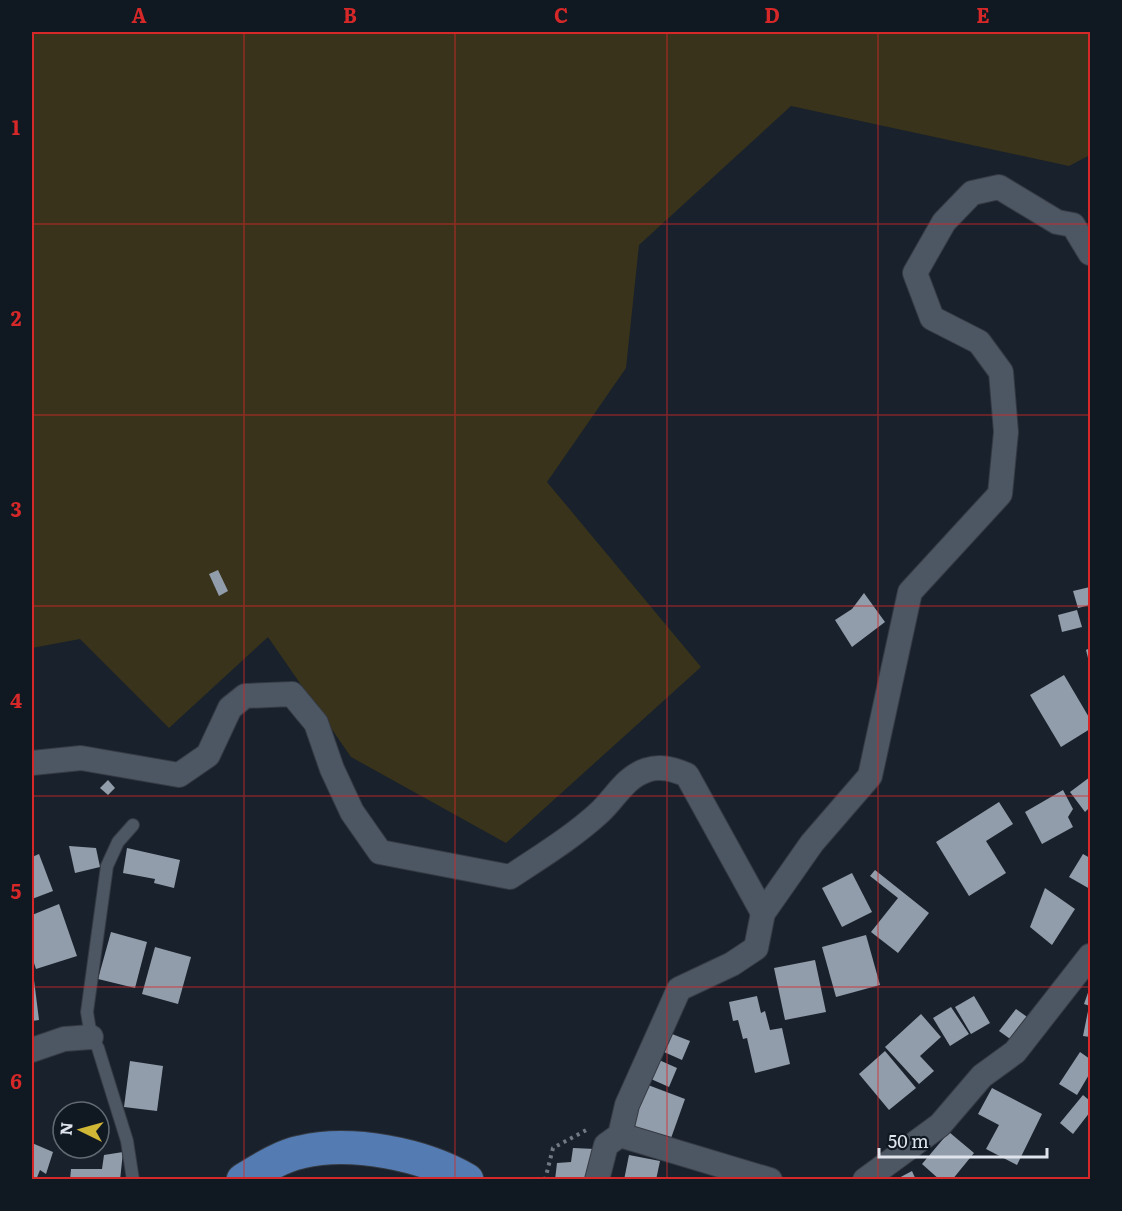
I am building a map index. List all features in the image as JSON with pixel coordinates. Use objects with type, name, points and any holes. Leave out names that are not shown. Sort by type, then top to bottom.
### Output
[{"type":"highway","points":[[243,1179],[301,1152],[341,1148],[386,1152],[417,1158],[448,1169],[467,1179]]},
{"type":"street","points":[[597,1179],[606,1145],[620,1135],[627,1105],[679,989],[732,964],[756,948],[763,913],[812,843],[870,776],[910,592],[1000,494],[1006,432],[1001,372],[979,342],[932,318],[915,273],[944,222],[972,193],[999,187],[1057,222],[1073,225],[1090,254]]},
{"type":"street","points":[[32,764],[81,758],[179,775],[208,755],[230,708],[245,696],[292,694],[316,723],[332,769],[352,812],[380,852],[510,877],[562,842],[600,812],[626,782],[648,769],[668,768],[687,775],[763,913]]},
{"type":"street","points":[[865,1179],[940,1125],[982,1076],[1016,1052],[1090,956]]},
{"type":"street","points":[[32,1050],[64,1039],[91,1037]]},
{"type":"street","points":[[620,1135],[770,1179]]},
{"type":"lane","points":[[133,825],[118,842],[107,866],[87,1012],[91,1037],[98,1048],[127,1141],[133,1179]]},
{"type":"path","points":[[545,1179],[553,1148],[627,1105]]},
{"type":"shaded area","points":[[32,32],[1090,32],[1090,155],[1069,166],[791,106],[639,245],[626,368],[547,482],[701,667],[506,843],[351,757],[268,637],[169,728],[80,639],[32,648]]},
{"type":"building","points":[[218,570],[228,591],[219,596],[209,574]]},
{"type":"building","points":[[1090,587],[1090,605],[1078,608],[1073,591]]},
{"type":"building","points":[[864,593],[885,622],[852,647],[835,620],[852,609]]},
{"type":"building","points":[[1077,610],[1082,627],[1062,632],[1058,615]]},
{"type":"building","points":[[1090,648],[1090,666],[1086,650]]},
{"type":"building","points":[[1064,675],[1090,719],[1090,729],[1061,747],[1030,695]]},
{"type":"building","points":[[1090,777],[1090,807],[1085,812],[1070,792]]},
{"type":"building","points":[[108,780],[115,788],[108,795],[100,788]]},
{"type":"building","points":[[1063,790],[1073,809],[1068,817],[1073,827],[1042,844],[1025,812]]},
{"type":"building","points":[[999,802],[1013,824],[986,841],[1006,873],[969,896],[936,842]]},
{"type":"building","points":[[69,846],[96,848],[100,867],[75,873]]},
{"type":"building","points":[[127,848],[180,860],[174,888],[154,883],[155,879],[123,873]]},
{"type":"building","points":[[39,854],[53,891],[32,899],[32,857]]},
{"type":"building","points":[[1083,854],[1090,858],[1090,889],[1069,877]]},
{"type":"building","points":[[875,870],[929,913],[898,953],[871,932],[898,898],[870,876]]},
{"type":"building","points":[[852,873],[872,912],[842,927],[822,888]]},
{"type":"building","points":[[1045,888],[1075,909],[1052,945],[1030,927]]},
{"type":"building","points":[[59,904],[77,956],[36,969],[32,957],[32,915]]},
{"type":"building","points":[[111,932],[147,942],[135,988],[98,979]]},
{"type":"building","points":[[866,935],[880,985],[836,997],[822,947]]},
{"type":"building","points":[[155,947],[191,957],[178,1004],[142,994]]},
{"type":"building","points":[[815,960],[826,1012],[785,1020],[774,968]]},
{"type":"building","points":[[34,980],[39,1020],[32,1021],[32,981]]},
{"type":"building","points":[[1090,987],[1090,1006],[1084,1004]]},
{"type":"building","points":[[757,996],[761,1013],[765,1011],[770,1030],[782,1028],[790,1064],[755,1073],[747,1038],[743,1039],[738,1020],[733,1021],[729,1002]]},
{"type":"building","points":[[974,996],[990,1023],[971,1034],[955,1007]]},
{"type":"building","points":[[951,1007],[969,1034],[950,1046],[933,1018]]},
{"type":"building","points":[[1016,1009],[1030,1019],[1013,1041],[999,1031]]},
{"type":"building","points":[[1088,1011],[1090,1012],[1090,1037],[1083,1036]]},
{"type":"building","points":[[921,1014],[941,1037],[920,1056],[934,1071],[919,1084],[885,1047]]},
{"type":"building","points":[[672,1034],[690,1041],[682,1060],[664,1052]]},
{"type":"building","points":[[885,1051],[916,1088],[889,1110],[859,1074]]},
{"type":"building","points":[[1080,1052],[1090,1059],[1090,1073],[1077,1095],[1059,1084]]},
{"type":"building","points":[[659,1060],[677,1068],[669,1087],[651,1079]]},
{"type":"building","points":[[130,1061],[163,1066],[157,1111],[124,1107]]},
{"type":"building","points":[[648,1085],[685,1099],[670,1141],[632,1127]]},
{"type":"building","points":[[992,1088],[1042,1114],[1017,1165],[986,1149],[999,1125],[978,1114]]},
{"type":"building","points":[[1083,1095],[1090,1101],[1090,1112],[1073,1134],[1060,1123]]},
{"type":"building","points":[[949,1132],[974,1153],[952,1180],[940,1180],[922,1164]]},
{"type":"building","points":[[32,1143],[51,1151],[51,1158],[46,1174],[40,1170],[36,1180],[32,1180]]},
{"type":"building","points":[[573,1148],[595,1149],[591,1180],[555,1180],[557,1163],[571,1162]]},
{"type":"building","points":[[123,1152],[120,1180],[70,1180],[71,1169],[102,1169],[103,1160],[111,1160],[111,1154]]},
{"type":"building","points":[[629,1155],[660,1161],[656,1180],[624,1180]]},
{"type":"building","points":[[912,1171],[916,1180],[895,1180]]}]
